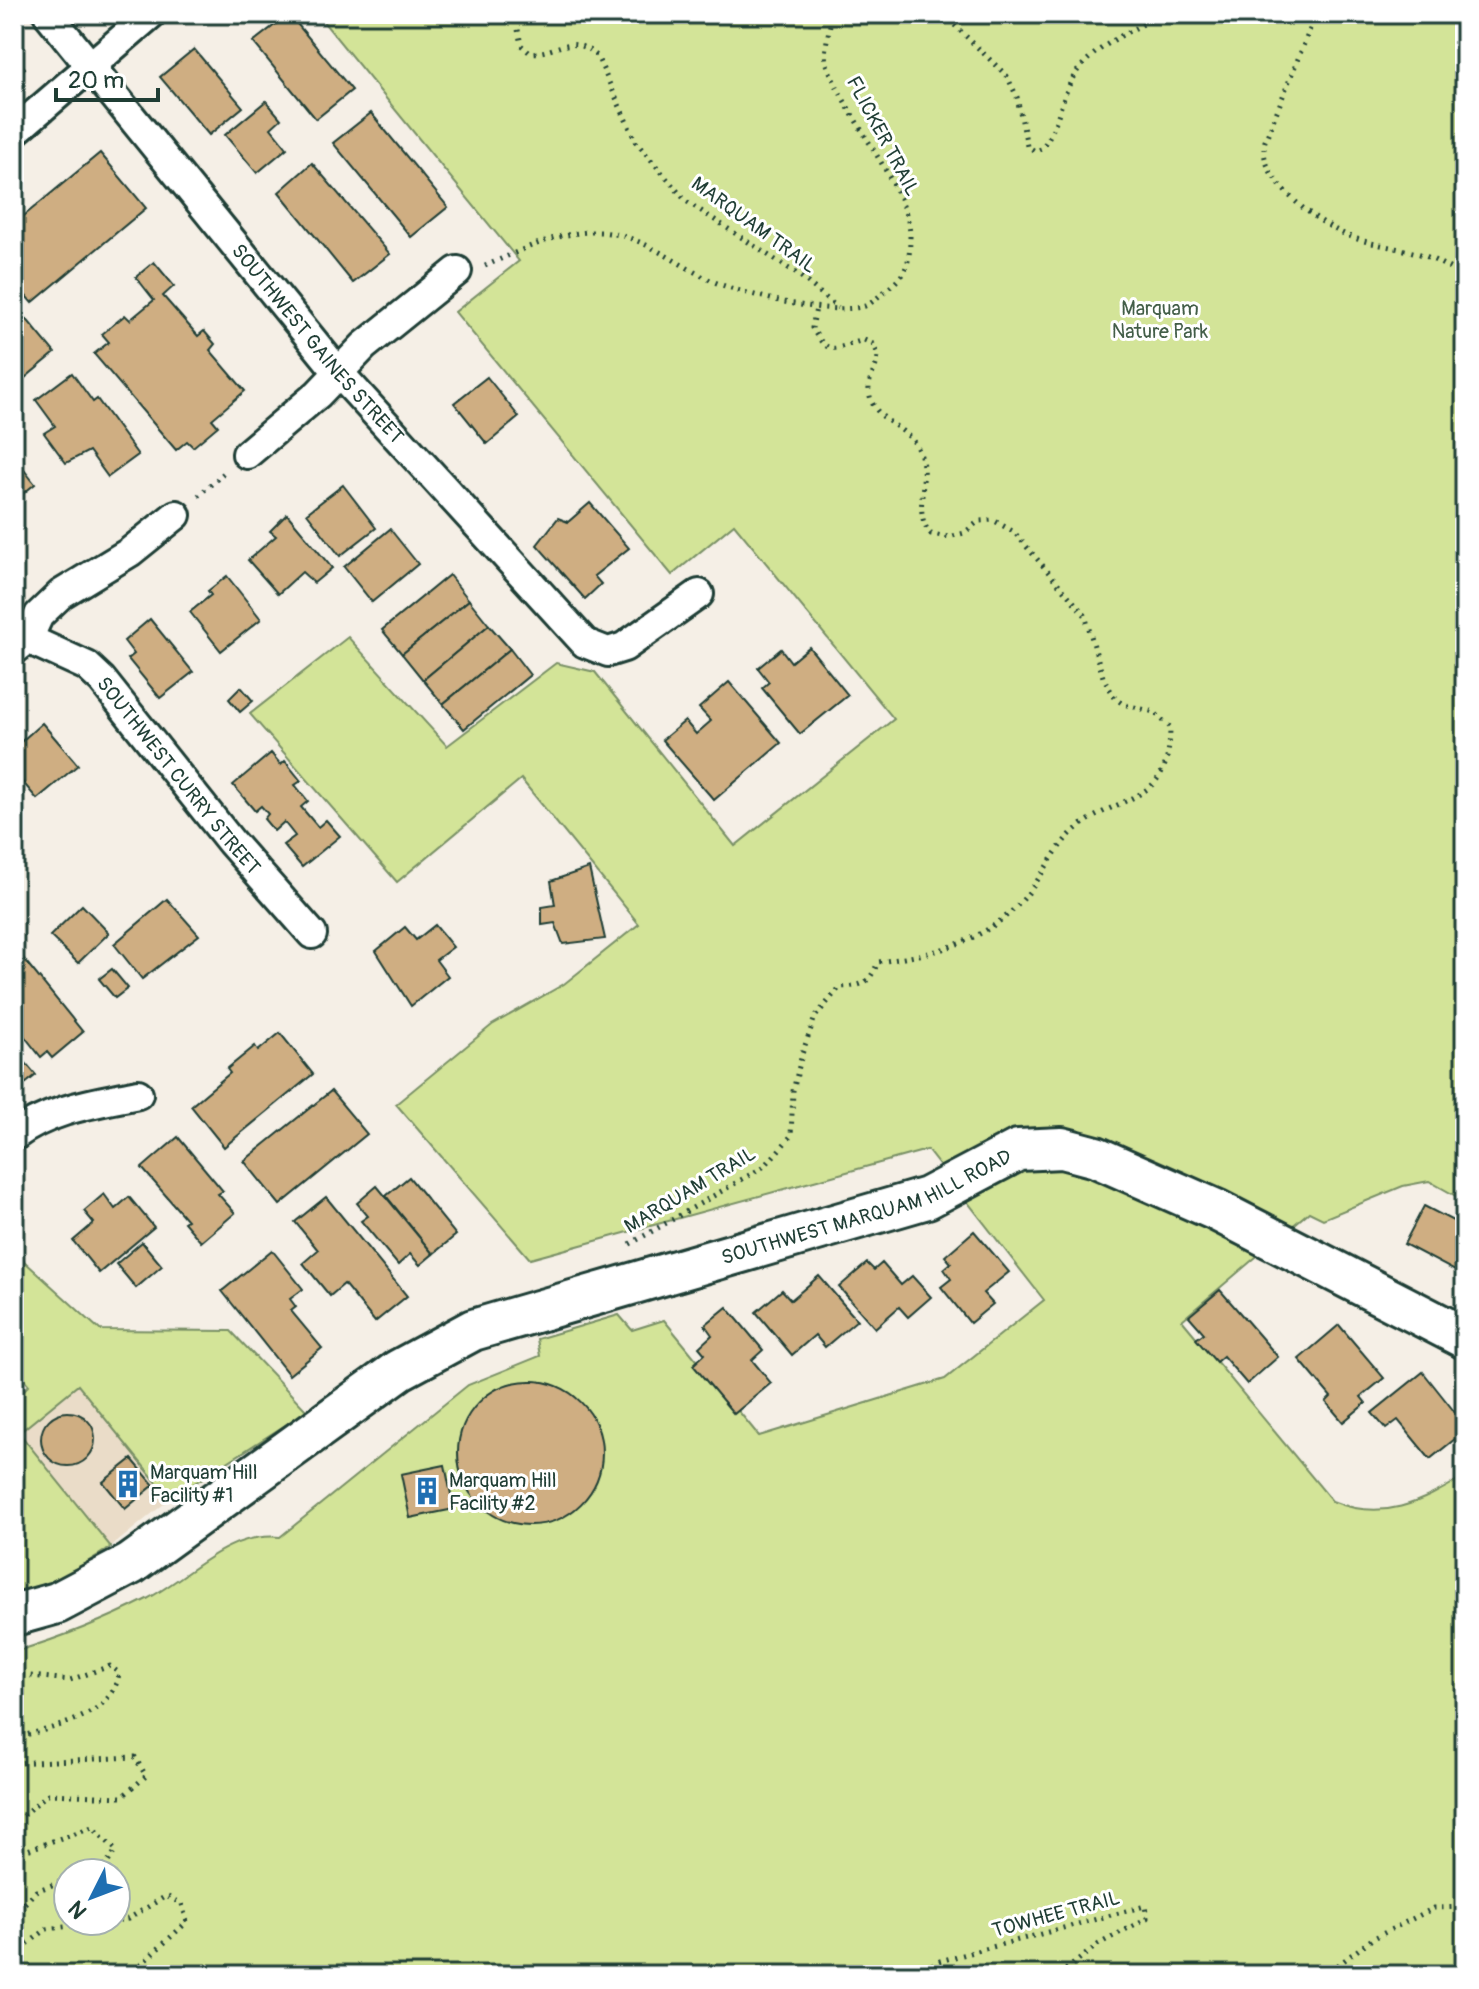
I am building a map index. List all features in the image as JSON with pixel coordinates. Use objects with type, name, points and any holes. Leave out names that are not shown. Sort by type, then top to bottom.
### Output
[{"type":"street","name":"SOUTHWEST GAINES STREET","points":[[48,14],[338,372],[585,643],[608,652],[624,647],[699,594]]},
{"type":"street","points":[[14,132],[89,64],[151,14]]},
{"type":"street","points":[[247,454],[364,346],[457,271]]},
{"type":"street","points":[[21,644],[45,608],[130,552],[176,515]]},
{"type":"street","name":"SOUTHWEST CURRY STREET","points":[[21,644],[87,666],[102,680],[231,842],[312,934]]},
{"type":"street","points":[[14,1136],[31,1123],[78,1107],[138,1094]]},
{"type":"street","name":"SOUTHWEST MARQUAM HILL ROAD","points":[[14,1615],[57,1603],[131,1564],[399,1370],[473,1330],[927,1198],[1018,1150],[1040,1147],[1096,1157],[1159,1183],[1465,1338]]},
{"type":"path","name":"MARQUAM TRAIL","points":[[515,14],[521,45],[530,53],[541,53],[570,42],[586,46],[597,56],[636,142],[686,201],[800,276],[838,308]]},
{"type":"path","name":"FLICKER TRAIL","points":[[457,271],[474,270],[548,239],[599,232],[641,240],[721,284],[816,308],[866,306],[903,277],[909,259],[910,231],[902,203],[850,113],[825,58],[831,14]]},
{"type":"path","points":[[943,14],[1007,76],[1017,97],[1027,146],[1035,151],[1044,146],[1074,75],[1083,65],[1092,56],[1165,14]]},
{"type":"path","points":[[1316,14],[1265,141],[1262,154],[1266,165],[1281,186],[1325,226],[1352,237],[1422,255],[1465,274]]},
{"type":"path","name":"MARQUAM TRAIL","points":[[621,1249],[765,1166],[783,1149],[791,1136],[793,1091],[815,1017],[840,987],[862,986],[871,980],[878,962],[964,944],[998,924],[1029,892],[1078,827],[1147,790],[1164,772],[1170,757],[1170,727],[1154,712],[1123,704],[1115,698],[1103,677],[1085,615],[1014,532],[993,520],[979,521],[964,533],[949,537],[931,534],[925,528],[920,520],[926,492],[921,454],[907,433],[874,410],[869,394],[878,354],[873,344],[864,340],[831,349],[822,346],[812,328],[816,308]]},
{"type":"path","points":[[176,515],[247,454]]},
{"type":"path","points":[[14,1662],[22,1675],[70,1680],[110,1666],[119,1673],[117,1688],[103,1704],[65,1724],[14,1738]]},
{"type":"path","points":[[14,1763],[135,1757],[146,1776],[122,1797],[48,1794],[14,1822]]},
{"type":"path","points":[[14,1851],[19,1853],[92,1827],[116,1850],[112,1857]]},
{"type":"path","points":[[14,1915],[36,1891],[52,1885]]},
{"type":"path","points":[[103,1975],[134,1971],[187,1922],[182,1904],[166,1896],[132,1917]]},
{"type":"path","name":"TOWHEE TRAIL","points":[[910,1975],[940,1961],[1145,1906],[1147,1918],[1099,1944],[1059,1975]]},
{"type":"path","points":[[1325,1975],[1372,1939],[1434,1908],[1465,1907]]},
{"type":"path","points":[[14,1938],[26,1945],[52,1928]]},
{"type":"shaded area","points":[[78,1385],[170,1499],[111,1547],[18,1433]]},
{"type":"green space","name":"Marquam Nature Park","points":[[317,14],[1465,14],[1465,1201],[1429,1181],[1403,1186],[1323,1219],[1309,1212],[1182,1320],[1332,1501],[1368,1510],[1401,1506],[1465,1476],[1465,1975],[14,1975],[14,1652],[131,1607],[163,1590],[225,1548],[260,1537],[280,1537],[468,1385],[540,1356],[537,1339],[619,1315],[632,1330],[664,1320],[759,1436],[945,1379],[1044,1300],[927,1150],[530,1259],[396,1104],[492,1025],[564,984],[639,924],[521,779],[397,882],[250,714],[348,637],[447,746],[556,663],[595,672],[735,846],[894,719],[734,524],[672,575],[455,312],[519,261]]},
{"type":"green space","points":[[14,1252],[100,1330],[231,1331],[307,1411],[170,1499],[78,1385],[19,1433],[111,1547],[38,1593],[14,1595],[14,1400],[29,1385],[14,1368]]},
{"type":"building","points":[[289,14],[352,90],[316,119],[253,42]]},
{"type":"building","points":[[194,49],[243,107],[209,135],[160,77]]},
{"type":"building","points":[[14,54],[25,68],[14,77]]},
{"type":"building","points":[[266,101],[281,119],[271,128],[287,148],[257,173],[225,135]]},
{"type":"building","points":[[371,113],[448,207],[411,237],[333,143]]},
{"type":"building","points":[[100,153],[146,208],[32,303],[14,282],[14,224]]},
{"type":"building","points":[[312,163],[390,254],[353,283],[279,192]]},
{"type":"building","points":[[154,262],[174,286],[163,296],[198,336],[204,331],[215,344],[210,350],[245,391],[212,419],[218,426],[193,447],[187,441],[176,450],[94,354],[109,342],[102,334],[125,315],[130,320],[154,300],[136,277]]},
{"type":"building","points":[[14,304],[55,353],[14,387]]},
{"type":"building","points":[[72,373],[93,402],[97,399],[138,455],[108,477],[89,451],[66,463],[44,433],[55,426],[36,400]]},
{"type":"building","points":[[487,377],[519,417],[487,444],[454,403]]},
{"type":"building","points":[[14,457],[35,484],[14,501]]},
{"type":"building","points":[[343,485],[376,528],[340,556],[307,513]]},
{"type":"building","points":[[590,503],[629,548],[594,576],[601,584],[585,599],[537,545],[558,518],[568,522]]},
{"type":"building","points":[[287,514],[332,568],[314,583],[302,572],[278,594],[248,560],[276,536],[270,531]]},
{"type":"building","points":[[390,529],[418,564],[372,602],[344,567]]},
{"type":"building","points":[[449,575],[469,600],[402,654],[382,630]]},
{"type":"building","points":[[227,576],[261,619],[221,651],[190,612],[211,595],[208,591]]},
{"type":"building","points":[[469,600],[489,625],[423,680],[402,654]]},
{"type":"building","points":[[150,619],[193,672],[160,698],[128,659],[134,654],[124,641]]},
{"type":"building","points":[[489,625],[510,649],[443,704],[423,680]]},
{"type":"building","points":[[809,647],[848,695],[800,734],[762,688],[769,682],[758,668],[781,649],[791,662]]},
{"type":"building","points":[[510,649],[530,675],[464,729],[443,704]]},
{"type":"building","points":[[729,682],[781,743],[714,800],[662,740],[685,721],[696,734],[711,721],[699,708]]},
{"type":"building","points":[[241,687],[253,701],[240,712],[229,699]]},
{"type":"building","points":[[42,723],[78,765],[37,799],[14,772],[14,748]]},
{"type":"building","points":[[271,753],[281,765],[285,761],[301,781],[295,785],[308,801],[301,807],[318,827],[326,820],[340,836],[302,867],[283,845],[295,836],[284,822],[274,831],[264,819],[268,814],[261,806],[255,811],[233,785]]},
{"type":"building","points":[[14,803],[24,815],[14,824]]},
{"type":"building","points":[[589,868],[605,939],[563,944],[555,923],[542,925],[542,907],[555,905],[551,881]]},
{"type":"building","points":[[167,899],[199,935],[142,979],[114,944]]},
{"type":"building","points":[[82,905],[109,933],[78,963],[50,936]]},
{"type":"building","points":[[435,925],[453,947],[436,960],[448,976],[411,1006],[376,951],[405,927],[416,940]]},
{"type":"building","points":[[14,947],[83,1032],[52,1058],[47,1052],[41,1057],[14,1023]]},
{"type":"building","points":[[112,969],[128,988],[115,998],[99,979]]},
{"type":"building","points":[[280,1033],[313,1074],[224,1147],[191,1106],[230,1073],[227,1069],[255,1046],[258,1051]]},
{"type":"building","points":[[14,1049],[36,1075],[19,1089],[14,1084]]},
{"type":"building","points":[[331,1091],[367,1134],[280,1205],[244,1161]]},
{"type":"building","points":[[178,1137],[223,1191],[218,1194],[235,1213],[201,1242],[184,1222],[187,1220],[142,1168]]},
{"type":"building","points":[[409,1177],[456,1235],[433,1254],[386,1196]]},
{"type":"building","points":[[377,1186],[433,1254],[420,1265],[410,1254],[398,1265],[361,1221],[368,1216],[357,1203]]},
{"type":"building","points":[[104,1194],[115,1209],[129,1197],[154,1227],[99,1273],[73,1241],[94,1223],[84,1211]]},
{"type":"building","points":[[326,1197],[407,1296],[375,1322],[344,1284],[330,1296],[303,1263],[318,1250],[295,1222]]},
{"type":"building","points":[[1424,1206],[1465,1227],[1465,1267],[1459,1264],[1455,1271],[1404,1244]]},
{"type":"building","points":[[974,1231],[1009,1272],[983,1293],[993,1304],[970,1323],[941,1287],[951,1279],[944,1269],[951,1263],[945,1256]]},
{"type":"building","points":[[142,1242],[162,1266],[136,1288],[116,1264]]},
{"type":"building","points":[[272,1250],[303,1289],[290,1299],[296,1307],[291,1311],[322,1348],[289,1375],[222,1291]]},
{"type":"building","points":[[867,1263],[874,1270],[882,1263],[901,1285],[912,1276],[931,1297],[908,1317],[899,1307],[875,1328],[839,1287]]},
{"type":"building","points":[[819,1276],[857,1320],[825,1347],[815,1335],[792,1355],[756,1312],[782,1290],[791,1300]]},
{"type":"building","points":[[1220,1290],[1278,1357],[1247,1384],[1223,1356],[1216,1362],[1196,1339],[1204,1333],[1189,1316]]},
{"type":"building","points":[[727,1307],[763,1350],[752,1360],[771,1383],[734,1414],[693,1365],[705,1354],[699,1347],[712,1335],[705,1325]]},
{"type":"building","points":[[1339,1325],[1384,1378],[1361,1397],[1366,1403],[1343,1422],[1326,1402],[1331,1397],[1299,1359]]},
{"type":"building","points":[[1423,1372],[1465,1425],[1465,1431],[1430,1459],[1398,1420],[1386,1429],[1372,1413]]},
{"type":"building","points":[[530,1381],[558,1386],[581,1402],[597,1425],[602,1453],[597,1481],[581,1504],[558,1520],[530,1525],[502,1520],[479,1504],[463,1481],[458,1453],[463,1425],[479,1402],[502,1386]]},
{"type":"building","points":[[68,1412],[87,1420],[95,1439],[87,1458],[68,1466],[49,1458],[41,1439],[49,1420]]},
{"type":"building","name":"Marquam Hill Facility #1","points":[[132,1459],[154,1485],[125,1509],[103,1482]]},
{"type":"building","name":"Marquam Hill Facility #2","points":[[445,1465],[454,1509],[410,1518],[401,1474]]},
{"type":"place","name":"Marquam Hill Facility #1","points":[[128,1484]]},
{"type":"place","name":"Marquam Hill Facility #2","points":[[427,1491]]}]
